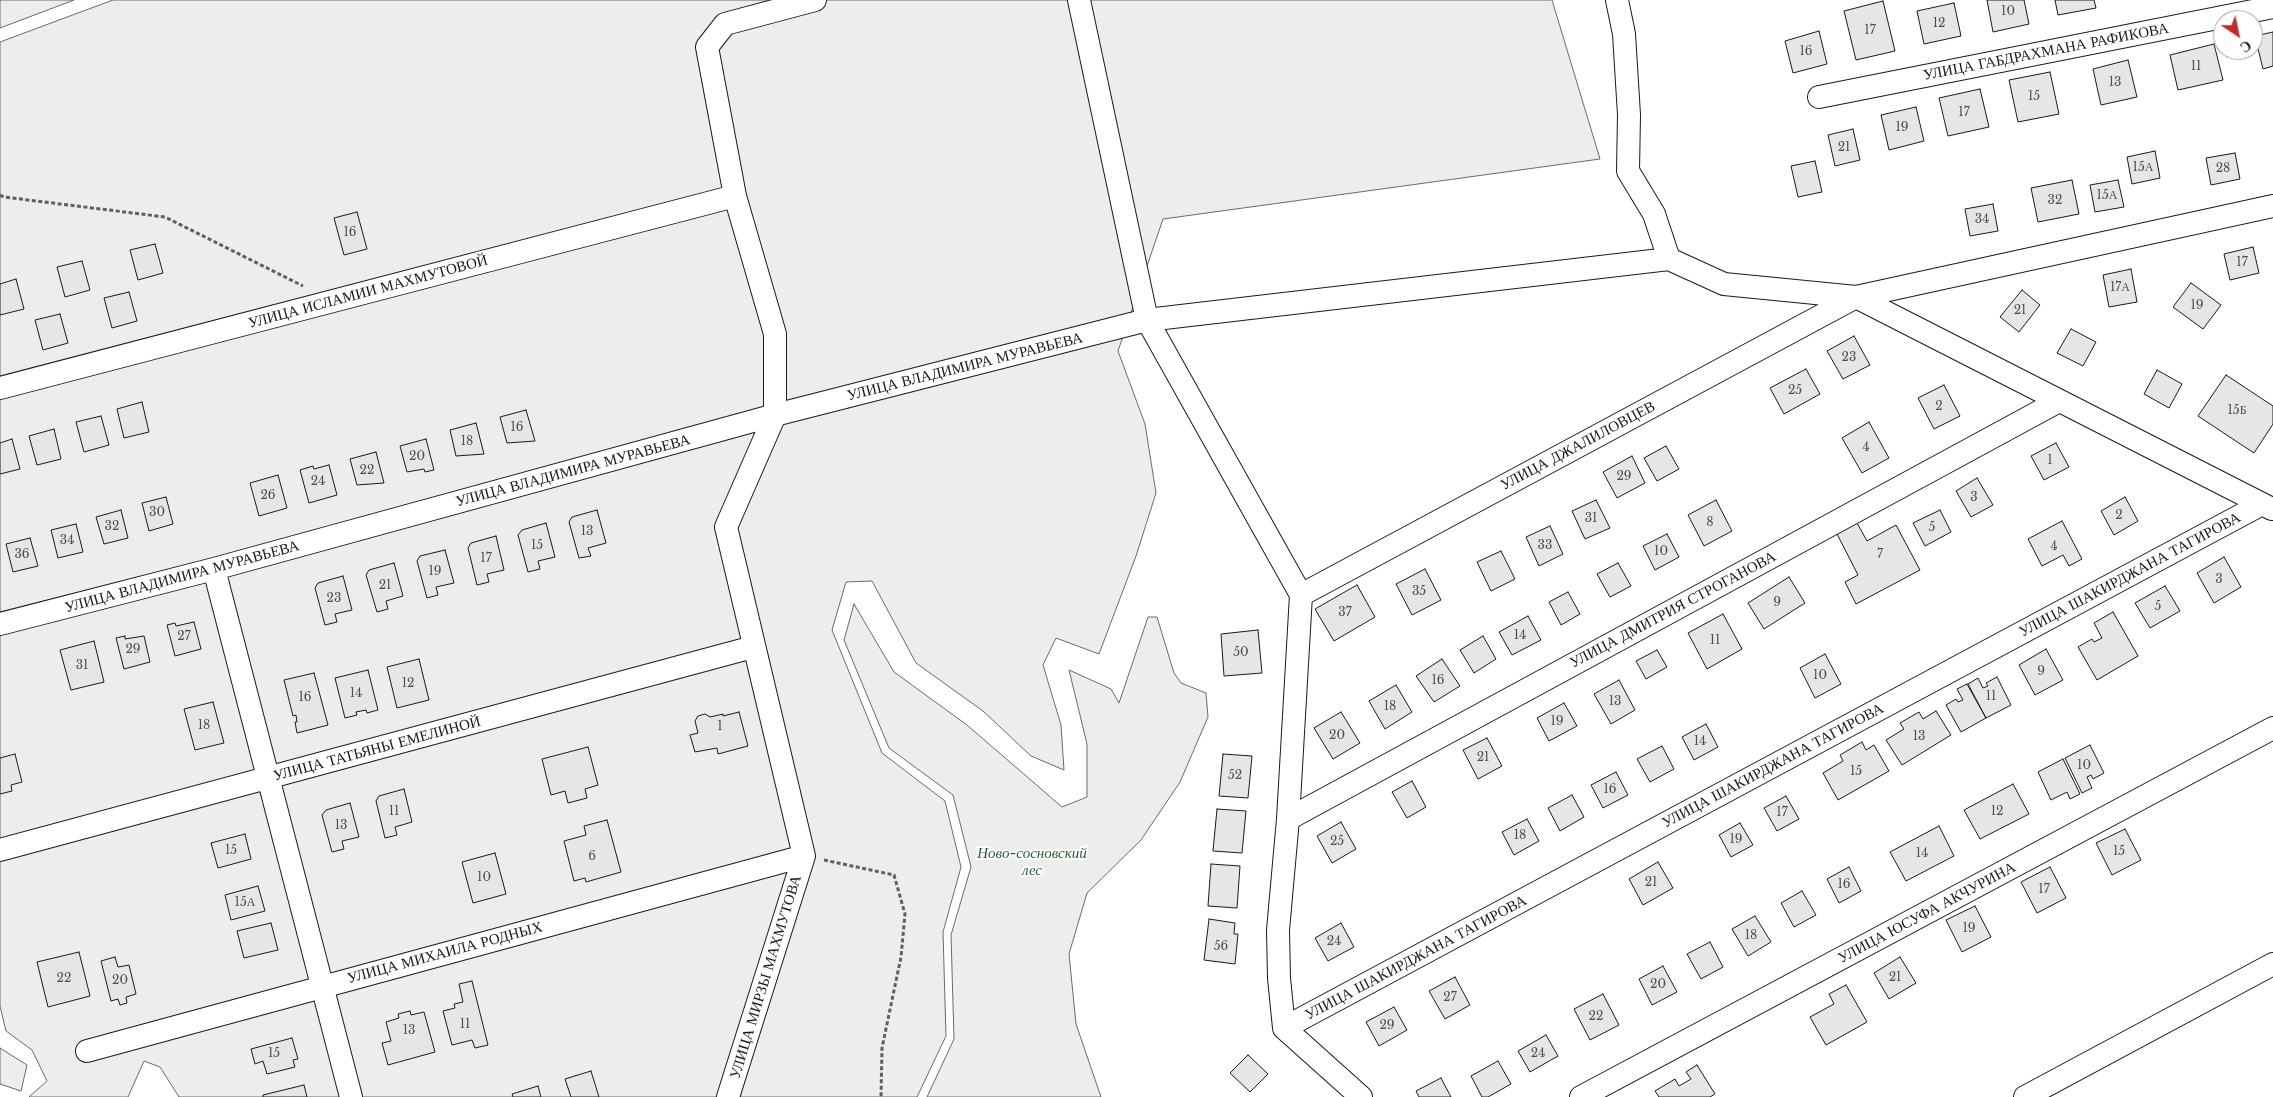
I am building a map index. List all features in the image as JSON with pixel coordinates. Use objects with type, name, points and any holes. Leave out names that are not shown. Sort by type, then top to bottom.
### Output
[{"type":"street","points":[[804,856],[726,527],[774,415],[775,334],[736,196],[707,47],[725,24],[815,0]]},
{"type":"street","points":[[1079,0],[1147,320],[1301,595],[1288,819],[1278,930],[1279,978],[1284,1028],[1361,1097]]},
{"type":"street","points":[[1617,0],[1624,34],[1629,115],[1628,171],[1654,214],[1669,260],[1724,284],[1856,298],[2273,206]]},
{"type":"street","name":"УЛИЦА ГАБДРАХМАНА РАФИКОВА","points":[[1818,97],[2273,7]]},
{"type":"street","name":"УЛИЦА ИСЛАМИИ МАХМУТОВОЙ","points":[[0,388],[736,196]]},
{"type":"street","name":"УЛИЦА ВЛАДИМИРА МУРАВЬЕВА","points":[[0,624],[214,570],[774,415],[1147,320],[1669,260]]},
{"type":"street","points":[[1856,298],[2268,507]]},
{"type":"street","name":"УЛИЦА ДЖАЛИЛОВЦЕВ","points":[[1301,595],[1856,298]]},
{"type":"street","name":"УЛИЦА ДМИТРИЯ СТРОГАНОВА","points":[[1288,819],[2058,401]]},
{"type":"street","name":"УЛИЦА ШАКИРДЖАНА ТАГИРОВА","points":[[1284,1028],[2268,507]]},
{"type":"street","points":[[214,570],[351,1097]]},
{"type":"street","name":"УЛИЦА ТАТЬЯНЫ ЕМЕЛИНОЙ","points":[[0,850],[753,647]]},
{"type":"street","name":"УЛИЦА ЮСУФА АКЧУРИНА","points":[[1581,1097],[2273,728]]},
{"type":"street","name":"УЛИЦА МИХАИЛА РОДНЫХ","points":[[87,1051],[804,856]]},
{"type":"street","name":"УЛИЦА МИРЗЫ МАХМУТОВА","points":[[728,1097],[804,856]]},
{"type":"street","points":[[2033,1095],[2273,964]]},
{"type":"path","points":[[0,194],[4,197],[165,217],[333,301]]},
{"type":"path","points":[[804,856],[894,875],[905,914],[901,957],[882,1048],[881,1097]]},
{"type":"shaded area","points":[[0,0],[74,0],[0,28]]},
{"type":"shaded area","points":[[113,0],[1552,0],[1600,159],[1163,219],[1118,351],[1145,424],[1156,493],[1136,556],[1099,654],[1056,638],[1043,665],[1061,725],[1064,770],[1031,756],[983,711],[916,663],[872,581],[846,582],[832,630],[882,753],[945,801],[961,867],[943,932],[946,1036],[917,1097],[179,1097],[160,1067],[144,1061],[128,1097],[29,1097],[47,1081],[32,1050],[6,1031],[0,1006],[0,42]]},
{"type":"shaded area","name":"Ново-сосновский лес","points":[[854,604],[894,672],[967,725],[1062,807],[1087,797],[1087,744],[1069,670],[1111,689],[1119,703],[1148,617],[1157,617],[1174,673],[1181,683],[1206,693],[1208,717],[1180,782],[1141,840],[1087,893],[1069,954],[1076,1024],[1101,1097],[927,1097],[954,1039],[951,935],[971,867],[953,795],[889,748],[844,640]]},
{"type":"shaded area","points":[[0,1048],[27,1065],[21,1091],[0,1084]]},
{"type":"building","points":[[1987,0],[2024,0],[2029,24],[1993,32]]},
{"type":"building","points":[[2055,0],[2094,0],[2096,8],[2058,15]]},
{"type":"building","points":[[1883,1],[1895,51],[1856,60],[1844,11]]},
{"type":"building","points":[[1954,3],[1961,36],[1924,44],[1917,11]]},
{"type":"building","points":[[1819,31],[1827,64],[1793,73],[1785,41]]},
{"type":"building","points":[[2273,32],[2273,66],[2263,69],[2261,60],[2263,60],[2263,34]]},
{"type":"building","points":[[2213,44],[2213,60],[2218,60],[2223,80],[2178,90],[2170,55]]},
{"type":"building","points":[[2128,60],[2137,97],[2101,105],[2093,69]]},
{"type":"building","points":[[2050,72],[2059,114],[2018,122],[2009,80]]},
{"type":"building","points":[[1980,89],[1989,127],[1948,136],[1939,98]]},
{"type":"building","points":[[1916,107],[1924,141],[1889,150],[1881,115]]},
{"type":"building","points":[[1853,129],[1860,160],[1835,166],[1828,135]]},
{"type":"building","points":[[2155,151],[2160,178],[2132,184],[2127,157]]},
{"type":"building","points":[[2235,153],[2240,179],[2211,185],[2206,158]]},
{"type":"building","points":[[1815,161],[1822,192],[1798,197],[1791,166]]},
{"type":"building","points":[[2072,180],[2079,214],[2038,222],[2031,188]]},
{"type":"building","points":[[2118,180],[2124,207],[2095,212],[2090,185]]},
{"type":"building","points":[[1993,204],[1998,231],[1970,236],[1965,209]]},
{"type":"building","points":[[357,212],[367,249],[344,255],[334,218]]},
{"type":"building","points":[[155,244],[163,273],[138,280],[130,250]]},
{"type":"building","points":[[2253,247],[2259,273],[2230,280],[2224,254]]},
{"type":"building","points":[[82,261],[90,290],[65,297],[57,267]]},
{"type":"building","points":[[2131,269],[2137,302],[2109,307],[2103,275]]},
{"type":"building","points":[[16,279],[24,309],[0,315],[0,284]]},
{"type":"building","points":[[2191,283],[2221,305],[2203,329],[2173,307]]},
{"type":"building","points":[[2022,290],[2040,305],[2019,332],[2000,317]]},
{"type":"building","points":[[129,292],[137,321],[112,328],[104,298]]},
{"type":"building","points":[[60,314],[68,343],[43,350],[35,320]]},
{"type":"building","points":[[2071,329],[2096,342],[2083,366],[2057,353]]},
{"type":"building","points":[[1854,336],[1870,365],[1843,379],[1827,351]]},
{"type":"building","points":[[1806,369],[1820,394],[1784,414],[1770,388]]},
{"type":"building","points":[[2157,370],[2182,384],[2169,408],[2144,394]]},
{"type":"building","points":[[2226,375],[2273,406],[2273,424],[2254,453],[2198,416]]},
{"type":"building","points":[[1944,385],[1960,416],[1934,429],[1918,398]]},
{"type":"building","points":[[142,402],[149,432],[124,438],[117,409]]},
{"type":"building","points":[[526,410],[535,441],[507,443],[500,417]]},
{"type":"building","points":[[101,416],[109,445],[84,452],[76,422]]},
{"type":"building","points":[[1869,422],[1889,458],[1862,473],[1842,438]]},
{"type":"building","points":[[476,423],[484,454],[456,456],[450,430]]},
{"type":"building","points":[[54,429],[61,459],[37,465],[29,436]]},
{"type":"building","points":[[12,439],[20,469],[0,474],[0,443]]},
{"type":"building","points":[[426,439],[434,470],[425,472],[424,469],[407,472],[400,446]]},
{"type":"building","points":[[2056,443],[2069,467],[2044,480],[2031,456]]},
{"type":"building","points":[[1666,446],[1679,469],[1657,481],[1644,458]]},
{"type":"building","points":[[376,452],[384,483],[357,485],[350,459]]},
{"type":"building","points":[[1632,456],[1645,483],[1617,498],[1603,472]]},
{"type":"building","points":[[329,465],[337,495],[309,503],[300,470],[313,466],[314,469]]},
{"type":"building","points":[[278,475],[287,508],[259,516],[250,483]]},
{"type":"building","points":[[1977,478],[1993,505],[1971,517],[1956,491]]},
{"type":"building","points":[[166,497],[173,524],[149,531],[142,503]]},
{"type":"building","points":[[2125,497],[2138,521],[2114,535],[2101,511]]},
{"type":"building","points":[[1596,500],[1610,528],[1585,539],[1572,511]]},
{"type":"building","points":[[1716,500],[1732,531],[1704,546],[1688,515]]},
{"type":"building","points":[[121,510],[128,538],[104,544],[96,517]]},
{"type":"building","points":[[597,510],[606,543],[588,548],[591,556],[579,558],[569,522],[572,517]]},
{"type":"building","points":[[1940,510],[1951,532],[1925,546],[1913,523]]},
{"type":"building","points":[[1856,521],[1867,541],[1896,525],[1920,570],[1856,604],[1845,582],[1858,575],[1836,532]]},
{"type":"building","points":[[2062,521],[2082,559],[2069,566],[2063,555],[2042,566],[2028,539]]},
{"type":"building","points":[[546,523],[555,557],[538,561],[540,569],[528,572],[518,535],[522,530]]},
{"type":"building","points":[[76,524],[83,552],[58,558],[51,530]]},
{"type":"building","points":[[1550,526],[1563,554],[1539,566],[1526,537]]},
{"type":"building","points":[[1667,534],[1679,557],[1655,570],[1643,546]]},
{"type":"building","points":[[496,536],[504,570],[487,574],[489,582],[477,585],[468,548],[471,543]]},
{"type":"building","points":[[30,538],[38,566],[13,572],[6,544]]},
{"type":"building","points":[[445,550],[454,583],[436,587],[438,595],[427,598],[417,561],[420,556]]},
{"type":"building","points":[[1501,551],[1515,579],[1491,591],[1477,562]]},
{"type":"building","points":[[2224,557],[2241,587],[2214,603],[2197,573]]},
{"type":"building","points":[[394,563],[403,596],[386,601],[388,609],[377,612],[366,575],[369,570]]},
{"type":"building","points":[[1618,563],[1631,586],[1610,597],[1597,574]]},
{"type":"building","points":[[1425,569],[1441,600],[1412,615],[1396,584]]},
{"type":"building","points":[[343,576],[352,610],[335,614],[337,622],[325,625],[315,588],[318,583]]},
{"type":"building","points":[[1789,577],[1805,603],[1764,629],[1748,603]]},
{"type":"building","points":[[1357,585],[1375,617],[1334,641],[1315,609]]},
{"type":"building","points":[[2165,586],[2180,611],[2150,628],[2135,603]]},
{"type":"building","points":[[1568,592],[1580,614],[1561,625],[1549,602]]},
{"type":"building","points":[[2113,612],[2138,656],[2097,680],[2078,647],[2092,639],[2094,642],[2102,638],[2094,623]]},
{"type":"building","points":[[1723,614],[1742,649],[1707,669],[1688,633]]},
{"type":"building","points":[[1528,616],[1541,640],[1512,655],[1499,632]]},
{"type":"building","points":[[194,622],[201,649],[175,656],[167,625],[175,623],[176,626]]},
{"type":"building","points":[[1258,630],[1262,673],[1224,676],[1221,634]]},
{"type":"building","points":[[125,636],[125,639],[144,636],[150,662],[124,669],[116,638]]},
{"type":"building","points":[[1483,636],[1496,659],[1474,673],[1460,650]]},
{"type":"building","points":[[94,641],[104,682],[71,690],[60,650]]},
{"type":"building","points":[[2046,649],[2063,680],[2035,695],[2019,665]]},
{"type":"building","points":[[1657,650],[1667,667],[1646,679],[1636,661]]},
{"type":"building","points":[[1825,654],[1841,684],[1815,698],[1800,668]]},
{"type":"building","points":[[419,659],[429,700],[397,708],[387,667]]},
{"type":"building","points":[[1442,659],[1460,686],[1434,702],[1416,676]]},
{"type":"building","points":[[368,670],[378,710],[367,713],[366,710],[356,712],[357,715],[345,718],[335,678]]},
{"type":"building","points":[[314,673],[328,725],[297,733],[296,715],[293,716],[284,680]]},
{"type":"building","points":[[1997,677],[2011,705],[1986,718],[1968,684],[1978,678],[1983,688],[1988,686],[1986,683]]},
{"type":"building","points":[[1619,680],[1635,710],[1611,724],[1594,694]]},
{"type":"building","points":[[1967,684],[1986,718],[1961,732],[1946,705],[1956,699],[1958,702],[1963,700],[1957,689]]},
{"type":"building","points":[[1396,685],[1412,712],[1385,729],[1369,701]]},
{"type":"building","points":[[213,702],[224,743],[195,750],[184,709]]},
{"type":"building","points":[[1564,703],[1577,726],[1549,741],[1537,718]]},
{"type":"building","points":[[1936,711],[1951,735],[1902,765],[1886,740],[1904,729],[1900,723],[1919,712],[1923,719]]},
{"type":"building","points":[[739,712],[748,746],[718,754],[717,748],[695,752],[690,735],[698,733],[695,721],[698,716],[705,714],[710,717],[723,714],[723,716]]},
{"type":"building","points":[[1341,712],[1360,743],[1333,759],[1314,728]]},
{"type":"building","points":[[1706,724],[1718,747],[1694,760],[1682,737]]},
{"type":"building","points":[[1487,738],[1502,766],[1478,779],[1463,750]]},
{"type":"building","points":[[1862,742],[1866,750],[1874,745],[1889,771],[1838,800],[1823,773],[1843,761],[1840,755]]},
{"type":"building","points":[[2090,745],[2104,773],[2093,779],[2091,775],[2087,777],[2092,788],[2082,793],[2065,758]]},
{"type":"building","points":[[1662,746],[1674,769],[1650,782],[1637,759]]},
{"type":"building","points":[[588,747],[598,785],[585,789],[587,798],[568,803],[565,791],[551,795],[542,759]]},
{"type":"building","points":[[15,754],[22,782],[11,785],[12,791],[0,794],[0,758]]},
{"type":"building","points":[[1223,754],[1252,756],[1248,798],[1219,796]]},
{"type":"building","points":[[2063,759],[2080,794],[2070,799],[2067,792],[2051,800],[2038,772]]},
{"type":"building","points":[[1616,772],[1628,795],[1603,808],[1591,785]]},
{"type":"building","points":[[1412,781],[1426,807],[1407,818],[1392,792]]},
{"type":"building","points":[[2013,784],[2029,814],[1980,839],[1964,810]]},
{"type":"building","points":[[404,789],[412,822],[395,827],[397,835],[385,838],[376,801],[379,796]]},
{"type":"building","points":[[1572,795],[1584,817],[1560,831],[1548,808]]},
{"type":"building","points":[[1786,796],[1799,819],[1777,831],[1764,808]]},
{"type":"building","points":[[350,803],[359,837],[342,841],[344,849],[332,852],[322,815],[326,810]]},
{"type":"building","points":[[1217,809],[1246,811],[1242,853],[1213,851]]},
{"type":"building","points":[[1527,819],[1539,841],[1514,855],[1502,832]]},
{"type":"building","points":[[607,820],[621,872],[586,882],[585,878],[574,881],[564,841],[586,835],[584,826]]},
{"type":"building","points":[[1341,822],[1356,849],[1332,863],[1317,836]]},
{"type":"building","points":[[1740,823],[1753,845],[1731,857],[1719,835]]},
{"type":"building","points":[[1939,826],[1954,856],[1906,881],[1890,852]]},
{"type":"building","points":[[2125,829],[2141,860],[2112,875],[2096,843]]},
{"type":"building","points":[[245,834],[251,859],[218,868],[211,843]]},
{"type":"building","points":[[495,853],[506,894],[473,903],[462,862]]},
{"type":"building","points":[[1658,862],[1673,888],[1643,905],[1629,879]]},
{"type":"building","points":[[1211,864],[1240,866],[1237,908],[1208,906]]},
{"type":"building","points":[[1849,867],[1861,891],[1839,903],[1827,879]]},
{"type":"building","points":[[2050,867],[2066,898],[2037,913],[2021,882]]},
{"type":"building","points":[[258,886],[265,911],[231,920],[225,895]]},
{"type":"building","points":[[1802,891],[1816,915],[1794,927],[1781,903]]},
{"type":"building","points":[[1975,906],[1991,937],[1962,952],[1946,920]]},
{"type":"building","points":[[1755,916],[1771,942],[1748,956],[1732,929]]},
{"type":"building","points":[[1209,919],[1235,923],[1234,934],[1238,934],[1235,964],[1204,960]]},
{"type":"building","points":[[271,923],[278,950],[244,958],[237,931]]},
{"type":"building","points":[[1341,923],[1354,947],[1328,961],[1315,938]]},
{"type":"building","points":[[1710,942],[1723,967],[1701,979],[1687,954]]},
{"type":"building","points":[[79,952],[90,996],[48,1007],[37,962]]},
{"type":"building","points":[[115,957],[118,967],[129,965],[136,994],[126,997],[127,1003],[120,1005],[118,999],[111,1001],[101,961]]},
{"type":"building","points":[[1900,957],[1916,983],[1889,999],[1874,973]]},
{"type":"building","points":[[1663,966],[1677,992],[1652,1005],[1639,979]]},
{"type":"building","points":[[1455,977],[1470,1005],[1445,1019],[1429,991]]},
{"type":"building","points":[[472,981],[488,1045],[475,1048],[472,1040],[452,1045],[443,1011],[455,1008],[454,1004],[463,1002],[459,984]]},
{"type":"building","points":[[1846,985],[1867,1022],[1826,1045],[1810,1017],[1834,1004],[1829,994]]},
{"type":"building","points":[[1603,994],[1619,1025],[1590,1040],[1574,1009]]},
{"type":"building","points":[[1394,1007],[1407,1030],[1379,1046],[1366,1022]]},
{"type":"building","points":[[410,1011],[411,1015],[424,1012],[435,1052],[388,1065],[382,1043],[391,1041],[386,1022],[399,1018],[398,1014]]},
{"type":"building","points":[[1546,1035],[1558,1056],[1530,1072],[1518,1051]]},
{"type":"building","points":[[292,1038],[298,1059],[293,1060],[295,1067],[267,1074],[263,1061],[255,1064],[251,1049]]},
{"type":"building","points":[[1248,1055],[1268,1074],[1250,1092],[1230,1073]]},
{"type":"building","points":[[1498,1061],[1511,1084],[1488,1097],[1482,1097],[1471,1076]]},
{"type":"building","points":[[1697,1065],[1715,1094],[1710,1097],[1659,1097],[1655,1091],[1675,1079],[1679,1086],[1691,1079],[1686,1072]]},
{"type":"building","points":[[591,1071],[599,1097],[571,1097],[565,1079]]},
{"type":"building","points":[[1441,1078],[1451,1097],[1419,1097],[1416,1091]]},
{"type":"building","points":[[304,1085],[307,1097],[263,1097],[263,1095]]},
{"type":"building","points":[[538,1086],[541,1097],[513,1097],[512,1094]]}]
